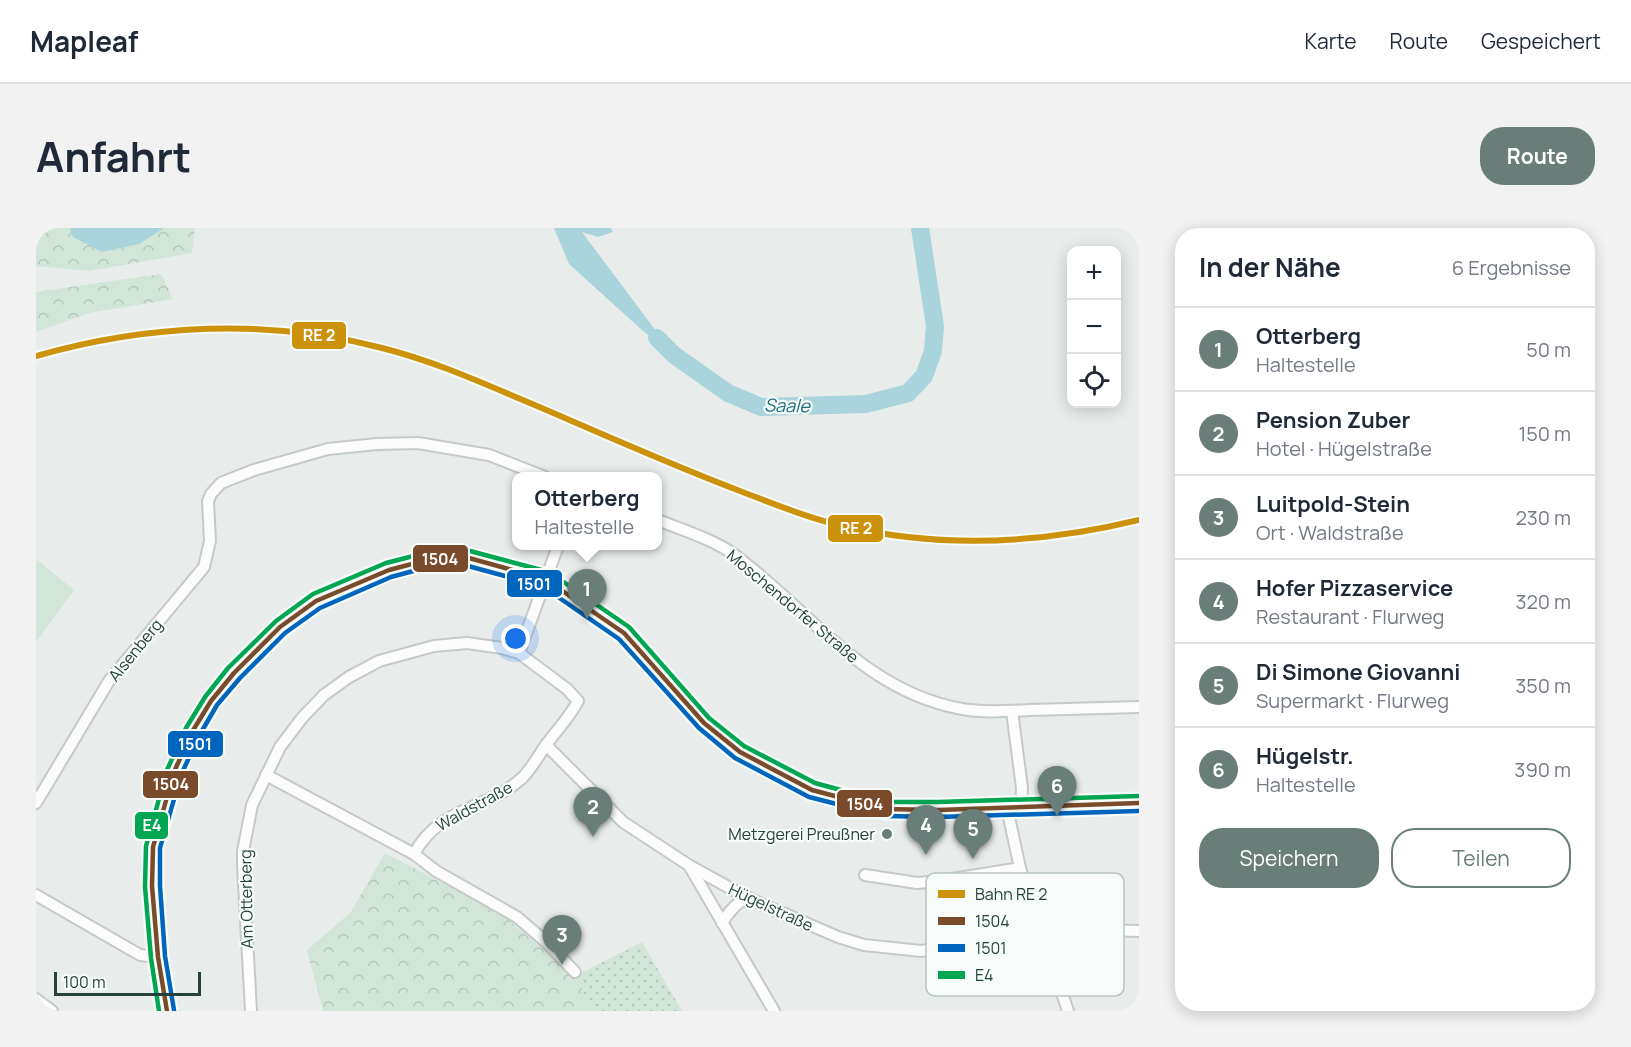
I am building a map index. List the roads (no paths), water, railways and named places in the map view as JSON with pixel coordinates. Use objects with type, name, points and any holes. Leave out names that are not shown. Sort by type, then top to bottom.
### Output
[{"type":"main road","points":[[167,1011],[158,957],[152,886],[153,847],[174,772],[192,732],[211,701],[234,673],[280,627],[316,601],[389,570],[431,559],[469,558],[546,579],[624,633],[704,723],[740,752],[812,790],[884,809],[938,810],[1139,803]]},
{"type":"street","name":"Alsenberg","points":[[36,803],[109,681],[204,567],[210,541],[208,501],[211,494],[222,483],[254,470],[328,449],[377,444],[418,443],[457,448],[489,455],[532,472]]},
{"type":"street","name":"Moschendorfer Straße","points":[[662,522],[703,537],[731,552],[846,653],[904,691],[964,710],[1012,711],[1139,707]]},
{"type":"street","points":[[519,653],[557,550]]},
{"type":"street","name":"Am Otterberg","points":[[251,1011],[243,851],[252,805],[280,747],[324,695],[349,677],[379,661],[435,646],[467,643],[519,653],[567,689],[578,701]]},
{"type":"street","name":"Waldstraße","points":[[414,854],[422,839],[434,827],[447,818],[499,794],[522,778],[568,719],[578,701]]},
{"type":"street","points":[[1012,711],[1022,788],[1020,808]]},
{"type":"street","name":"Hügelstraße","points":[[546,745],[623,822],[690,867],[748,898],[838,937],[864,945],[926,950]]},
{"type":"street","points":[[266,775],[414,854],[436,871],[517,917],[546,942],[575,972]]},
{"type":"street","points":[[1007,808],[1022,873]]},
{"type":"street","points":[[690,867],[774,1011]]},
{"type":"street","points":[[989,873],[1020,868]]},
{"type":"street","points":[[864,875],[917,883],[926,882]]},
{"type":"street","points":[[36,895],[140,955],[158,957]]},
{"type":"street","points":[[722,923],[741,900],[748,898]]},
{"type":"street","name":"Hügelstraße","points":[[1124,931],[1139,932]]},
{"type":"street","points":[[1063,996],[1068,1011]]},
{"type":"street","points":[[36,999],[52,1011]]},
{"type":"water","points":[[70,228],[164,228],[139,244],[102,252],[73,237]]},
{"type":"water","points":[[554,228],[611,228],[613,232],[598,237],[582,232],[674,355],[643,331],[569,264]]},
{"type":"waterway","name":"Saale","points":[[657,338],[674,355],[728,393],[761,407],[866,404],[908,393],[924,376],[933,351],[935,326],[920,228]]},
{"type":"place","name":"Otterberg","points":[[587,619]]},
{"type":"place","name":"Hügelstr.","points":[[1057,816]]},
{"type":"place","name":"Metzgerei Preußner","points":[[887,834]]},
{"type":"place","name":"Pension Zuber","points":[[593,837]]},
{"type":"place","name":"Hofer Pizzaservice","points":[[926,855]]},
{"type":"place","name":"Di Simone Giovanni","points":[[973,859]]},
{"type":"place","name":"Luitpold-Stein","points":[[562,965]]}]
